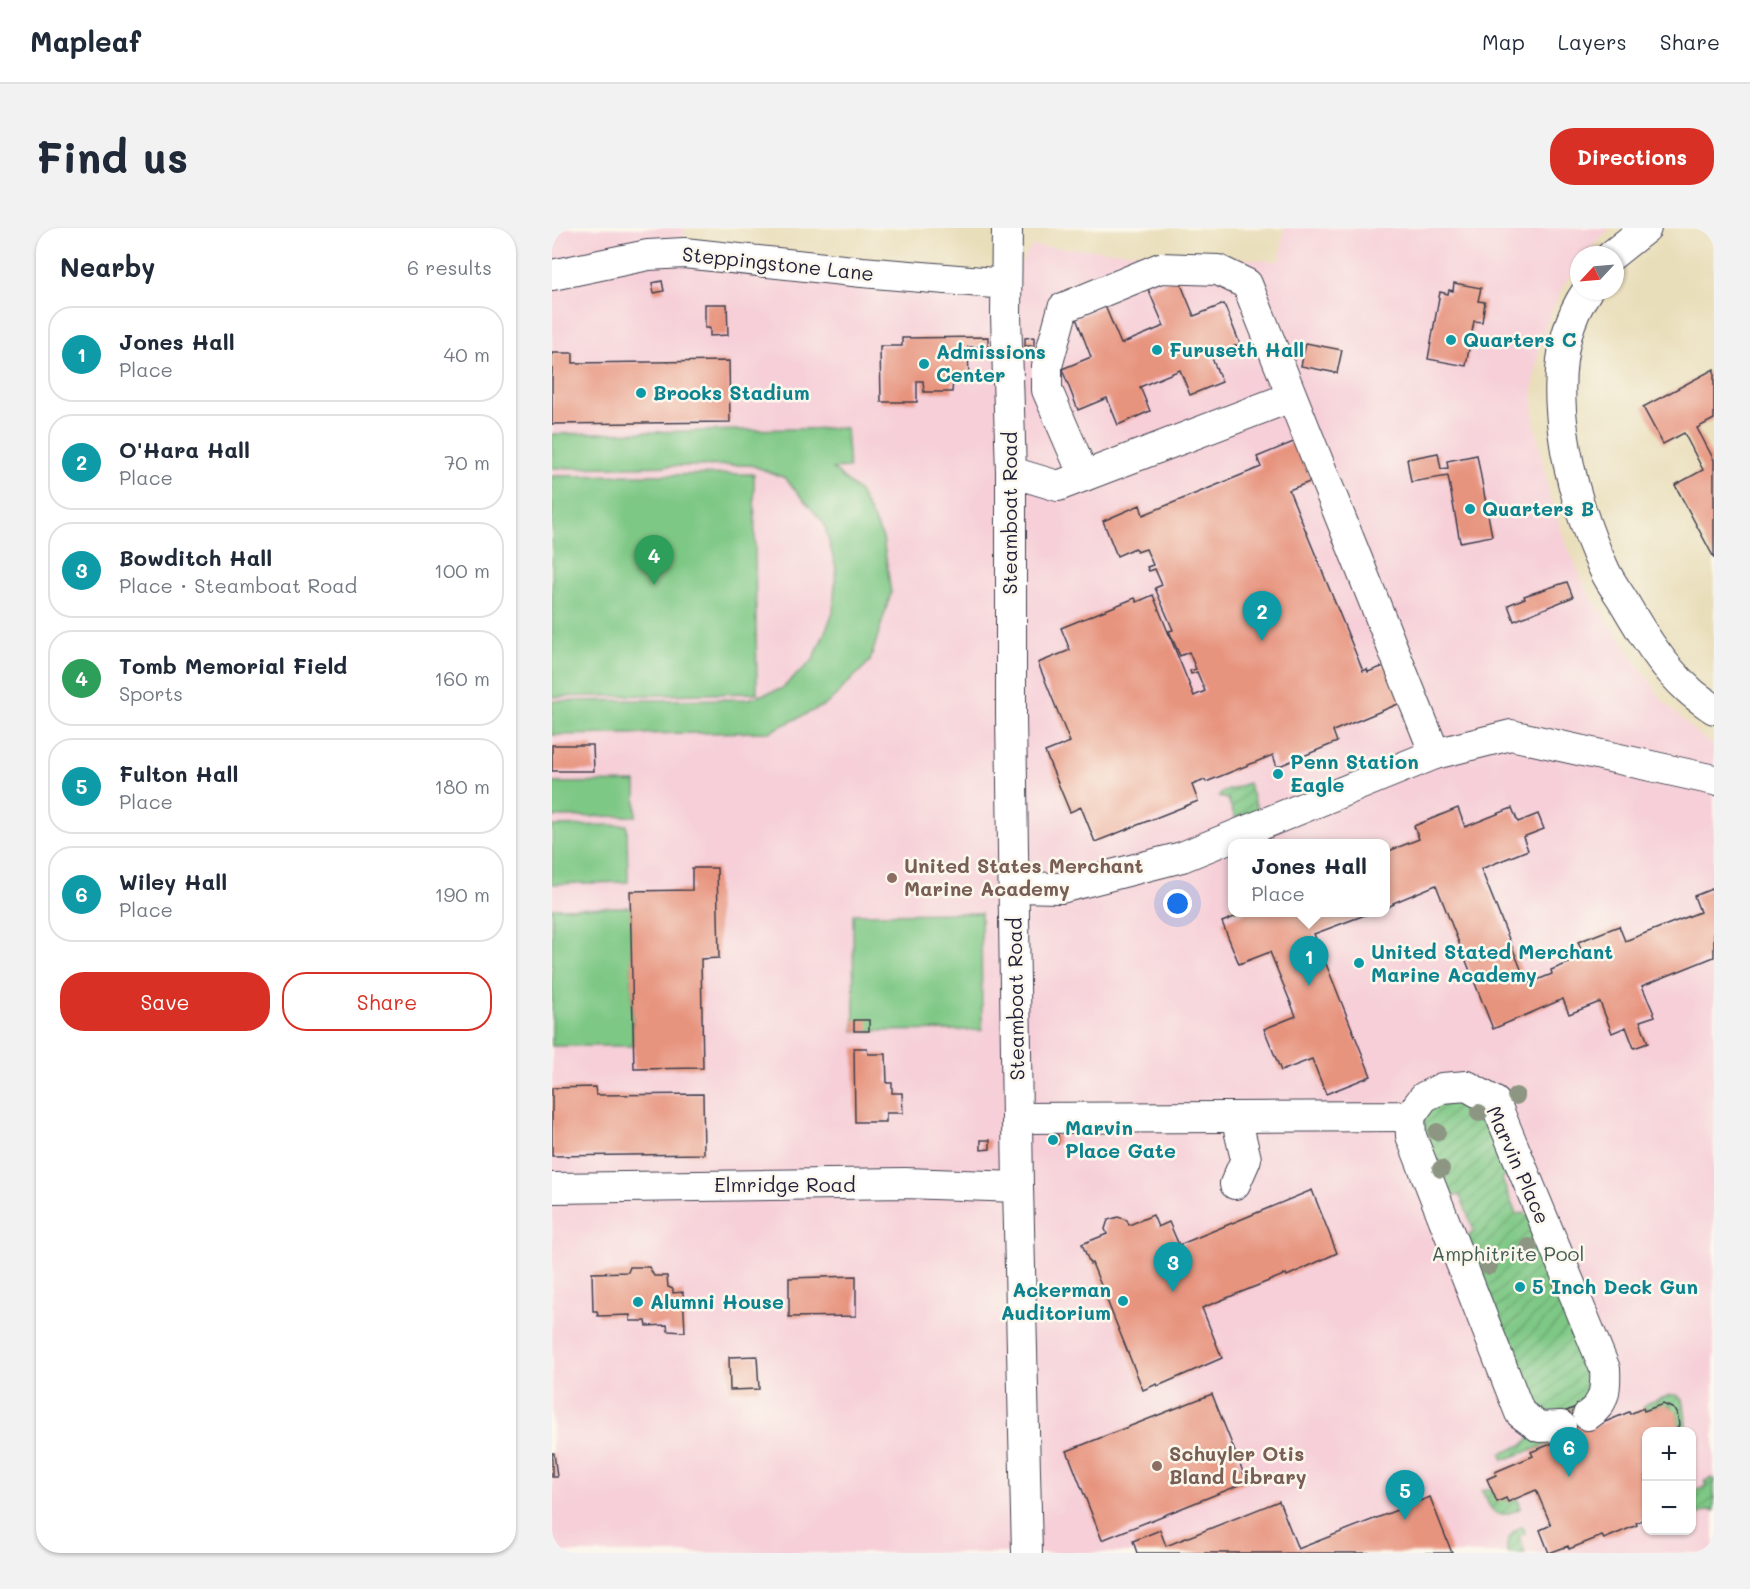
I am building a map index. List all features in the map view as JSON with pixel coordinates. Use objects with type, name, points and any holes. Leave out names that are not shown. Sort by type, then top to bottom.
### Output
[{"type":"street","name":"Steamboat Road","points":[[1008,228],[1006,284],[1011,472],[1017,1118],[1027,1553]]},
{"type":"street","points":[[1623,246],[1646,228]]},
{"type":"street","name":"Steppingstone Lane","points":[[552,274],[648,255],[684,252],[862,272],[1006,284]]},
{"type":"street","points":[[1084,476],[1047,390],[1047,366],[1064,308],[1160,268],[1218,270],[1247,284],[1435,754]]},
{"type":"street","points":[[1583,300],[1572,323],[1562,358],[1560,384],[1564,442],[1573,484],[1605,571],[1632,616],[1656,652],[1688,690],[1714,709]]},
{"type":"street","points":[[1011,472],[1058,486],[1291,397]]},
{"type":"street","points":[[1014,887],[1061,888],[1182,857],[1435,754],[1511,735],[1714,780]]},
{"type":"street","name":"Marvin Place","points":[[1467,1086],[1495,1102],[1605,1369],[1606,1391],[1595,1411],[1574,1420],[1539,1426],[1520,1413],[1411,1136],[1410,1116],[1424,1097],[1442,1088],[1467,1086]]},
{"type":"street","points":[[1017,1118],[1410,1116]]},
{"type":"street","points":[[1235,1184],[1246,1159],[1236,1117]]},
{"type":"street","name":"Elmridge Road","points":[[552,1188],[905,1184],[1018,1186]]},
{"type":"shaded area","name":"United States Merchant Marine Academy","points":[[552,228],[685,228],[684,252],[1006,284],[1032,246],[1280,261],[1284,228],[1610,228],[1593,246],[1570,246],[1570,276],[1548,320],[1539,350],[1533,389],[1534,419],[1550,497],[1564,538],[1587,591],[1664,702],[1714,746],[1714,1553],[552,1553]]},
{"type":"green space","points":[[846,428],[849,468],[833,469],[859,492],[883,538],[891,593],[870,661],[827,704],[769,732],[552,735],[552,701],[748,699],[781,689],[813,660],[833,613],[836,568],[824,523],[785,478],[751,465],[552,468],[552,434]]},
{"type":"green space","points":[[754,474],[757,693],[552,697],[552,476]]},
{"type":"green space","points":[[636,782],[636,816],[552,817],[552,783]]},
{"type":"green space","points":[[1248,783],[1258,810],[1235,818],[1228,799],[1219,797],[1221,793]]},
{"type":"green space","points":[[627,825],[628,882],[552,884],[552,826]]},
{"type":"green space","points":[[631,907],[633,1046],[552,1046],[552,908]]},
{"type":"green space","points":[[981,913],[982,1030],[854,1031],[853,914]]},
{"type":"green space","name":"Amphitrite Pool","points":[[1458,1094],[1483,1105],[1509,1172],[1502,1179],[1516,1214],[1524,1213],[1530,1217],[1597,1377],[1582,1404],[1557,1415],[1533,1414],[1466,1239],[1474,1231],[1460,1195],[1452,1196],[1447,1192],[1428,1145],[1423,1118],[1433,1104]]},
{"type":"green space","points":[[1671,1395],[1678,1395],[1684,1403],[1687,1427],[1679,1427],[1678,1416],[1670,1406],[1659,1405],[1644,1411],[1643,1408],[1648,1403]]},
{"type":"green space","points":[[1532,1435],[1566,1438],[1503,1460],[1501,1454],[1524,1444]]},
{"type":"green space","points":[[1711,1478],[1714,1480],[1714,1512],[1710,1510],[1696,1515],[1696,1490],[1707,1486],[1705,1481]]},
{"type":"green space","points":[[1491,1488],[1497,1502],[1506,1498],[1508,1502],[1517,1498],[1521,1508],[1505,1514],[1496,1513],[1482,1491]]},
{"type":"green space","points":[[1522,1526],[1525,1533],[1519,1536],[1525,1553],[1507,1553],[1510,1537]]},
{"type":"building","name":"Furuseth Hall","points":[[1178,277],[1194,316],[1224,304],[1240,344],[1211,356],[1222,382],[1190,395],[1180,370],[1140,387],[1150,411],[1118,425],[1107,398],[1078,410],[1062,369],[1091,357],[1076,318],[1105,306],[1121,344],[1164,326],[1148,289]]},
{"type":"building","points":[[662,281],[664,291],[654,293],[652,283]]},
{"type":"building","name":"Quarters C","points":[[1454,283],[1481,288],[1478,301],[1485,302],[1482,322],[1474,321],[1466,366],[1428,359],[1440,292],[1448,294],[1449,290],[1453,291]]},
{"type":"building","points":[[705,304],[727,304],[728,335],[710,336],[710,328],[705,328]]},
{"type":"building","name":"Admissions Center","points":[[988,337],[988,347],[968,347],[969,381],[953,381],[952,392],[924,392],[923,381],[917,381],[917,402],[881,402],[880,346],[902,346],[902,338]]},
{"type":"building","points":[[1034,337],[1034,346],[1025,346],[1025,338]]},
{"type":"building","points":[[1306,343],[1342,350],[1337,373],[1301,366]]},
{"type":"building","name":"Brooks Stadium","points":[[552,353],[573,353],[573,363],[729,361],[730,422],[552,424]]},
{"type":"building","points":[[1714,369],[1714,419],[1697,428],[1714,460],[1714,558],[1675,485],[1703,470],[1684,433],[1663,444],[1643,407]]},
{"type":"building","points":[[1296,441],[1312,481],[1289,490],[1363,671],[1367,669],[1368,672],[1387,665],[1403,702],[1333,731],[1337,742],[1277,767],[1273,755],[1206,782],[1205,780],[1192,785],[1198,801],[1095,842],[1081,807],[1070,812],[1045,752],[1070,742],[1038,663],[1070,650],[1061,628],[1135,598],[1137,602],[1153,595],[1194,696],[1205,691],[1197,672],[1191,674],[1190,671],[1196,669],[1189,652],[1180,656],[1169,631],[1173,630],[1155,588],[1162,585],[1155,569],[1149,571],[1147,567],[1153,565],[1146,549],[1137,552],[1135,548],[1117,556],[1103,521],[1140,505],[1143,515],[1261,467],[1257,457]]},
{"type":"building","name":"Quarters B","points":[[1438,453],[1441,469],[1448,468],[1447,461],[1477,455],[1492,536],[1460,542],[1448,476],[1411,482],[1407,459]]},
{"type":"building","points":[[1567,582],[1573,597],[1514,621],[1508,605],[1525,598],[1524,596]]},
{"type":"building","points":[[552,745],[593,745],[594,771],[552,771]]},
{"type":"building","points":[[1458,808],[1465,827],[1512,808],[1518,822],[1538,814],[1544,829],[1523,837],[1528,850],[1481,869],[1527,984],[1552,974],[1551,970],[1584,957],[1578,942],[1619,926],[1625,941],[1700,912],[1694,896],[1714,888],[1714,957],[1642,986],[1655,1016],[1640,1021],[1648,1043],[1634,1048],[1626,1027],[1612,1033],[1600,1002],[1569,1014],[1563,999],[1493,1029],[1436,885],[1390,906],[1390,850],[1419,839],[1414,826]]},
{"type":"building","points":[[692,868],[717,868],[719,958],[701,959],[703,1068],[634,1069],[630,891],[692,890]]},
{"type":"building","points":[[1234,917],[1360,917],[1314,934],[1371,1076],[1326,1094],[1312,1059],[1281,1071],[1264,1029],[1296,1016],[1270,952],[1239,964],[1222,922]]},
{"type":"building","points":[[854,1020],[869,1020],[869,1031],[854,1031]]},
{"type":"building","points":[[854,1048],[867,1048],[868,1054],[886,1054],[887,1083],[892,1083],[892,1093],[902,1093],[903,1113],[886,1113],[886,1122],[855,1122]]},
{"type":"building","points":[[595,1087],[596,1095],[703,1094],[704,1154],[552,1156],[552,1088]]},
{"type":"building","name":"Marvin Place Gate","points":[[1049,1135],[1058,1135],[1058,1144],[1049,1144]]},
{"type":"building","points":[[981,1140],[990,1140],[990,1149],[981,1150]]},
{"type":"building","points":[[1312,1190],[1337,1253],[1287,1276],[1286,1274],[1202,1308],[1222,1358],[1158,1386],[1157,1384],[1143,1390],[1092,1263],[1090,1264],[1082,1244],[1107,1234],[1105,1229],[1108,1220],[1118,1217],[1127,1220],[1129,1225],[1153,1215],[1158,1227],[1169,1222],[1179,1245]]},
{"type":"building","name":"Alumni House","points":[[630,1267],[649,1267],[654,1276],[667,1276],[668,1287],[673,1289],[673,1293],[683,1292],[685,1332],[668,1331],[667,1325],[647,1326],[646,1321],[630,1321],[630,1315],[598,1316],[597,1311],[593,1311],[592,1273],[628,1272]]},
{"type":"building","points":[[856,1276],[856,1316],[789,1317],[789,1278]]},
{"type":"building","points":[[757,1356],[759,1389],[730,1390],[729,1357]]},
{"type":"building","name":"Schuyler Otis Bland Library","points":[[1212,1394],[1247,1482],[1102,1540],[1067,1451]]},
{"type":"building","points":[[1583,1404],[1593,1427],[1629,1412],[1630,1414],[1643,1408],[1644,1411],[1663,1404],[1677,1412],[1679,1425],[1678,1427],[1642,1427],[1642,1520],[1636,1523],[1637,1525],[1604,1539],[1602,1536],[1569,1549],[1568,1546],[1549,1553],[1540,1530],[1551,1525],[1536,1490],[1508,1502],[1506,1498],[1497,1502],[1487,1479],[1496,1475],[1495,1472],[1533,1456],[1531,1452],[1566,1438],[1557,1415]]},
{"type":"building","points":[[552,1453],[554,1453],[557,1477],[552,1477]]},
{"type":"building","points":[[1430,1497],[1452,1553],[1137,1553],[1133,1541],[1160,1530],[1166,1546],[1279,1501],[1298,1549]]},
{"type":"place","name":"Quarters C","points":[[1451,340]]},
{"type":"place","name":"Furuseth Hall","points":[[1157,350]]},
{"type":"place","name":"Admissions Center","points":[[924,364]]},
{"type":"place","name":"Brooks Stadium","points":[[641,393]]},
{"type":"place","name":"Quarters B","points":[[1470,509]]},
{"type":"place","name":"Tomb Memorial Field","points":[[654,585]]},
{"type":"place","name":"O'Hara Hall","points":[[1262,641]]},
{"type":"place","name":"Penn Station Eagle","points":[[1278,774]]},
{"type":"place","name":"United States Merchant Marine Academy","points":[[892,878]]},
{"type":"place","name":"United Stated Merchant Marine Academy","points":[[1359,963]]},
{"type":"place","name":"Jones Hall","points":[[1309,986]]},
{"type":"place","name":"Marvin Place Gate","points":[[1053,1140]]},
{"type":"place","name":"5 Inch Deck Gun","points":[[1520,1287]]},
{"type":"place","name":"Bowditch Hall","points":[[1173,1292]]},
{"type":"place","name":"Ackerman Auditorium","points":[[1123,1301]]},
{"type":"place","name":"Alumni House","points":[[638,1302]]},
{"type":"place","name":"Schuyler Otis Bland Library","points":[[1157,1466]]},
{"type":"place","name":"Wiley Hall","points":[[1569,1477]]},
{"type":"place","name":"Fulton Hall","points":[[1405,1520]]}]
